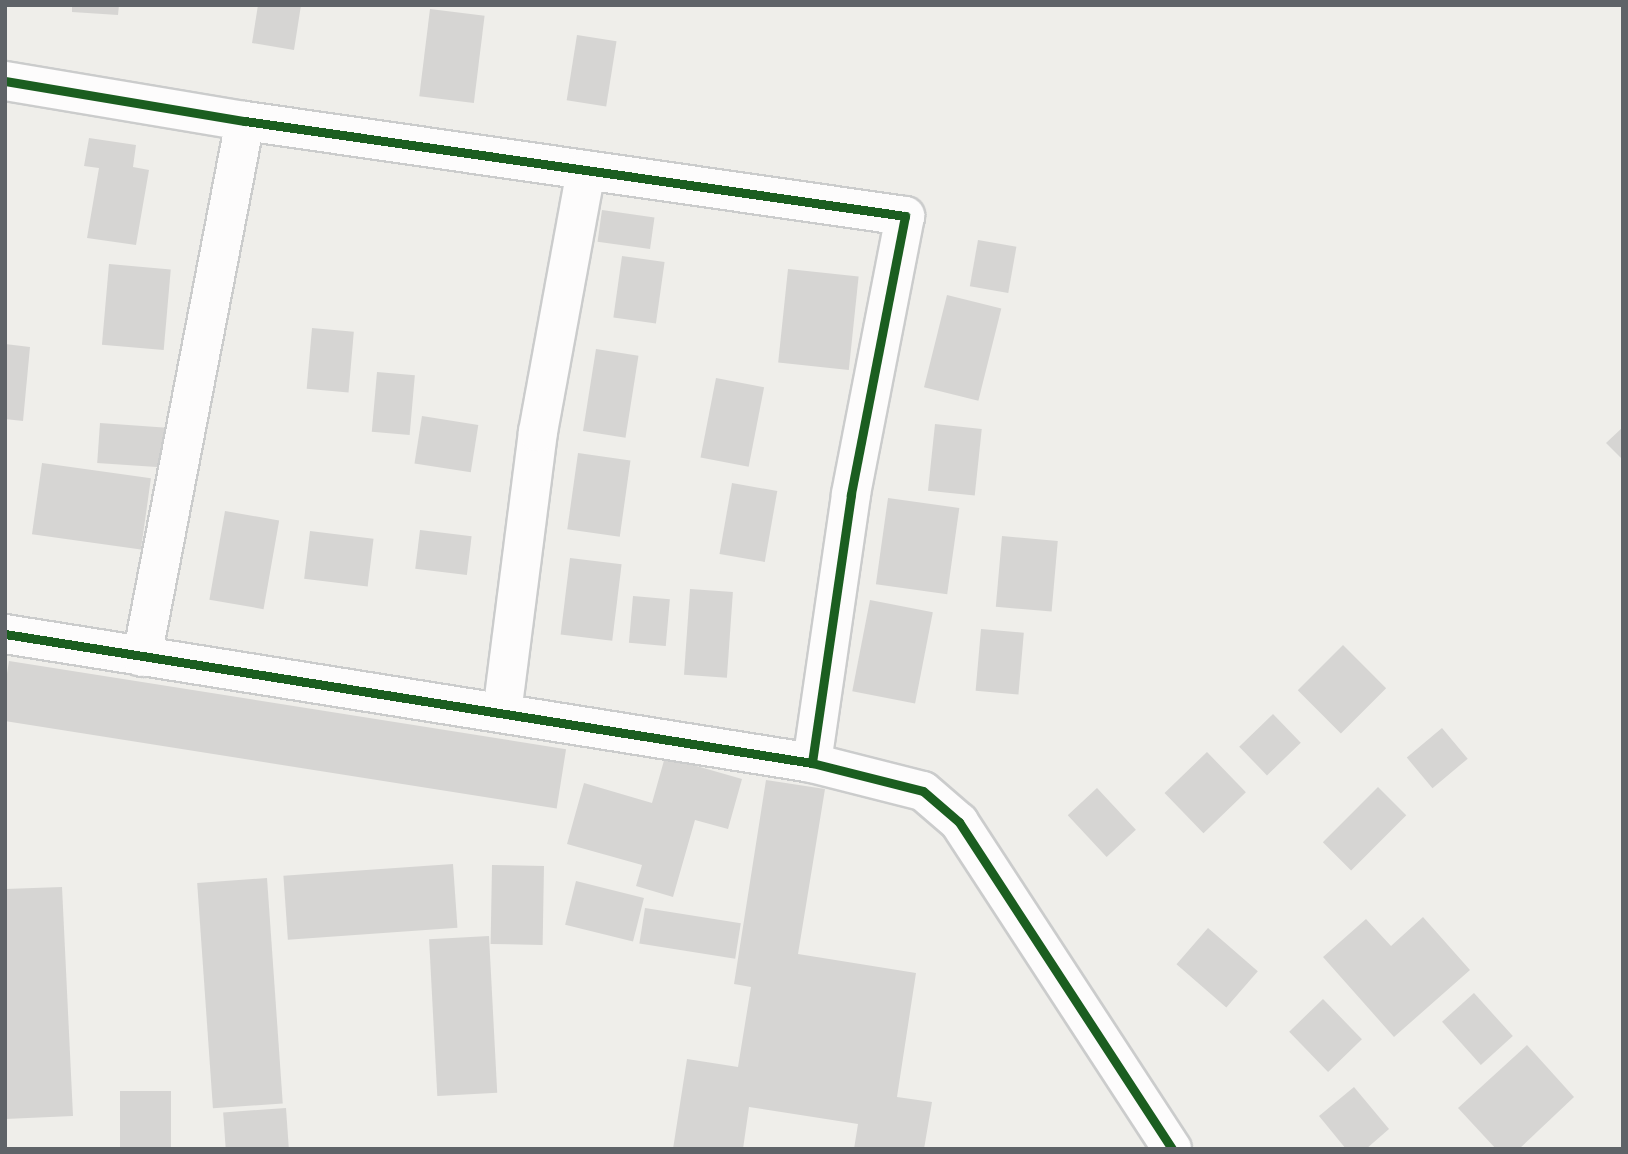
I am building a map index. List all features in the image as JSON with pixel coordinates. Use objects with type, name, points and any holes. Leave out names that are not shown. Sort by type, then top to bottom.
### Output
[{"type":"street","points":[[5,81],[245,121],[905,216],[852,495],[812,763]]},
{"type":"street","points":[[142,657],[245,121]]},
{"type":"street","points":[[502,713],[538,432],[586,170]]},
{"type":"street","points":[[5,634],[812,763],[923,791],[959,822],[1172,1149]]},
{"type":"building","points":[[72,5],[119,5],[118,15],[72,12]]},
{"type":"building","points":[[258,5],[301,5],[294,50],[252,43]]},
{"type":"building","points":[[430,9],[485,16],[474,103],[419,96]]},
{"type":"building","points":[[577,35],[617,41],[606,106],[567,100]]},
{"type":"building","points":[[89,138],[136,145],[133,167],[149,170],[136,245],[87,238],[99,168],[84,166]]},
{"type":"building","points":[[602,210],[654,217],[650,249],[598,242]]},
{"type":"building","points":[[978,240],[1016,247],[1008,293],[970,286]]},
{"type":"building","points":[[622,256],[665,262],[656,323],[613,317]]},
{"type":"building","points":[[109,264],[171,269],[164,350],[102,345]]},
{"type":"building","points":[[788,269],[859,276],[849,370],[778,362]]},
{"type":"building","points":[[947,295],[1001,309],[978,401],[924,387]]},
{"type":"building","points":[[312,328],[354,332],[349,392],[307,389]]},
{"type":"building","points":[[5,344],[30,347],[23,421],[5,419]]},
{"type":"building","points":[[596,349],[638,356],[625,438],[583,431]]},
{"type":"building","points":[[377,372],[415,375],[410,435],[372,432]]},
{"type":"building","points":[[716,378],[764,387],[749,467],[701,458]]},
{"type":"building","points":[[422,416],[478,425],[471,472],[414,463]]},
{"type":"building","points":[[100,423],[167,428],[164,468],[97,463]]},
{"type":"building","points":[[935,424],[982,429],[975,496],[928,491]]},
{"type":"building","points":[[1623,427],[1623,460],[1606,443]]},
{"type":"building","points":[[578,453],[630,460],[620,537],[567,529]]},
{"type":"building","points":[[42,463],[151,478],[141,550],[32,534]]},
{"type":"building","points":[[732,483],[777,491],[765,562],[719,554]]},
{"type":"building","points":[[888,498],[959,508],[947,594],[876,584]]},
{"type":"building","points":[[225,511],[279,521],[264,609],[209,600]]},
{"type":"building","points":[[420,530],[472,536],[467,575],[415,569]]},
{"type":"building","points":[[310,531],[374,539],[368,586],[304,579]]},
{"type":"building","points":[[1002,536],[1058,541],[1052,612],[996,607]]},
{"type":"building","points":[[570,558],[622,564],[612,641],[561,634]]},
{"type":"building","points":[[690,589],[733,592],[727,678],[684,675]]},
{"type":"building","points":[[633,596],[670,599],[666,646],[629,643]]},
{"type":"building","points":[[870,600],[933,612],[915,704],[852,691]]},
{"type":"building","points":[[981,629],[1024,633],[1018,695],[976,691]]},
{"type":"building","points":[[1343,645],[1386,688],[1341,733],[1298,690]]},
{"type":"building","points":[[9,661],[566,749],[557,808],[5,721],[5,686]]},
{"type":"building","points":[[1273,714],[1301,743],[1267,775],[1239,747]]},
{"type":"building","points":[[1442,728],[1468,759],[1432,788],[1407,758]]},
{"type":"building","points":[[1207,752],[1246,792],[1203,833],[1165,793]]},
{"type":"building","points":[[665,757],[742,779],[728,829],[695,820],[673,897],[636,886],[642,865],[567,844],[584,783],[652,803]]},
{"type":"building","points":[[766,780],[825,789],[798,954],[916,973],[897,1097],[932,1102],[924,1149],[854,1149],[858,1124],[749,1107],[743,1149],[673,1149],[687,1059],[738,1067],[751,987],[734,984]]},
{"type":"building","points":[[1378,787],[1406,815],[1351,870],[1323,842]]},
{"type":"building","points":[[1097,788],[1136,830],[1107,857],[1068,815]]},
{"type":"building","points":[[453,864],[457,928],[288,940],[283,876]]},
{"type":"building","points":[[492,865],[544,866],[543,945],[491,944]]},
{"type":"building","points":[[267,878],[283,1103],[213,1108],[197,883]]},
{"type":"building","points":[[576,881],[644,898],[633,942],[565,925]]},
{"type":"building","points":[[62,887],[73,1116],[5,1119],[5,889]]},
{"type":"building","points":[[645,908],[741,923],[735,959],[639,944]]},
{"type":"building","points":[[1423,917],[1470,970],[1394,1037],[1323,957],[1366,919],[1391,946]]},
{"type":"building","points":[[1208,928],[1258,971],[1226,1008],[1177,964]]},
{"type":"building","points":[[489,936],[497,1093],[437,1096],[429,939]]},
{"type":"building","points":[[1474,993],[1513,1036],[1481,1065],[1442,1022]]},
{"type":"building","points":[[1323,999],[1362,1039],[1328,1072],[1289,1032]]},
{"type":"building","points":[[1527,1045],[1574,1097],[1519,1149],[1496,1149],[1458,1108]]},
{"type":"building","points":[[1354,1087],[1389,1129],[1366,1149],[1346,1149],[1319,1116]]},
{"type":"building","points":[[120,1091],[171,1091],[171,1149],[120,1149]]},
{"type":"building","points":[[286,1108],[289,1149],[226,1149],[223,1112]]},
{"type":"cycle path","points":[[5,81],[245,121],[905,216],[851,495],[812,763]]},
{"type":"cycle path","points":[[5,634],[812,763],[923,791],[959,822],[1172,1149]]}]
